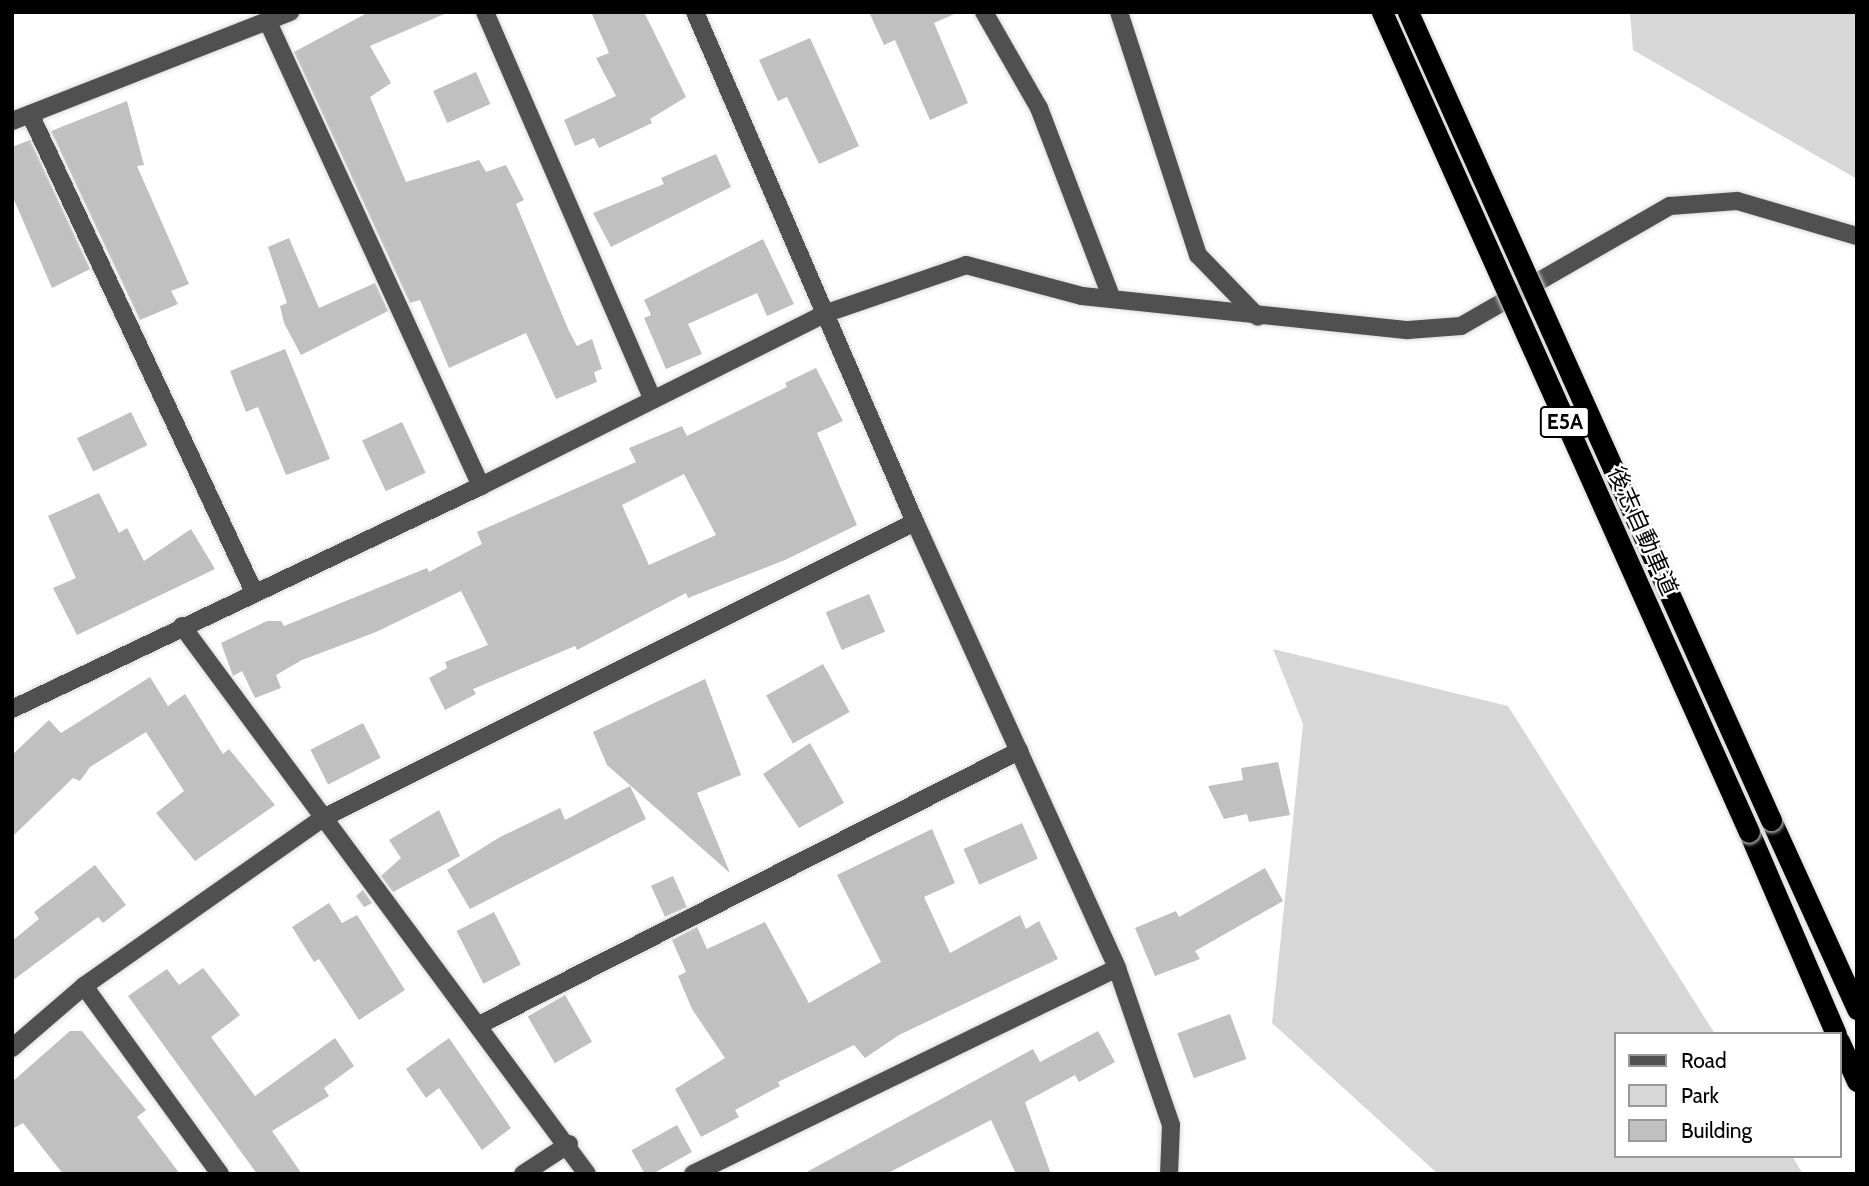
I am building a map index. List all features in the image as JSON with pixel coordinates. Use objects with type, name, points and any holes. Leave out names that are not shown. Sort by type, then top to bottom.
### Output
[{"type":"highway","name":"後志自動車道","points":[[1382,12],[1749,832],[1835,1032]]},
{"type":"highway","name":"後志自動車道","points":[[1408,12],[1857,1009]]},
{"type":"highway","points":[[1841,1045],[1857,1081]]},
{"type":"street","points":[[12,121],[290,12]]},
{"type":"street","points":[[485,12],[652,397]]},
{"type":"street","points":[[695,12],[915,522],[1117,968],[1171,1125],[1165,1171]]},
{"type":"street","points":[[984,12],[1039,108],[1112,299]]},
{"type":"street","points":[[1119,12],[1198,255],[1258,317]]},
{"type":"street","points":[[268,22],[481,486]]},
{"type":"street","points":[[30,114],[254,592]]},
{"type":"street","points":[[12,709],[181,626],[481,486],[652,397],[824,314],[966,265],[1112,299],[1258,317],[1408,330],[1461,326],[1670,206],[1737,201],[1857,236]]},
{"type":"street","points":[[12,1048],[84,986],[323,818],[915,522]]},
{"type":"street","points":[[181,626],[569,1144],[587,1174]]},
{"type":"street","points":[[479,1025],[1019,751]]},
{"type":"street","points":[[693,1174],[1117,968]]},
{"type":"street","points":[[84,986],[220,1174]]},
{"type":"street","points":[[523,1174],[569,1144]]},
{"type":"green space","points":[[1630,12],[1857,12],[1857,179],[1633,50]]},
{"type":"green space","points":[[1273,649],[1508,706],[1714,1032],[1614,1032],[1614,1158],[1793,1158],[1803,1174],[1438,1174],[1272,1023],[1303,724]]},
{"type":"building","points":[[369,12],[449,12],[370,46],[391,83],[370,97],[406,182],[479,160],[486,172],[506,165],[524,200],[516,204],[569,331],[577,346],[592,339],[602,369],[594,372],[597,382],[556,399],[526,333],[449,368],[420,300],[410,303],[294,52]]},
{"type":"building","points":[[591,12],[644,12],[686,97],[650,119],[652,123],[599,148],[594,138],[575,146],[564,120],[616,96],[596,58],[609,53]]},
{"type":"building","points":[[869,12],[959,12],[934,23],[968,103],[930,120],[895,40],[884,45]]},
{"type":"building","points":[[810,38],[859,146],[819,164],[787,97],[778,101],[759,60]]},
{"type":"building","points":[[476,72],[490,104],[447,123],[433,91]]},
{"type":"building","points":[[127,101],[144,165],[137,166],[189,284],[171,291],[178,304],[140,320],[51,131]]},
{"type":"building","points":[[30,140],[90,269],[52,288],[12,195],[12,147]]},
{"type":"building","points":[[716,154],[731,187],[611,247],[593,213],[664,184],[661,178]]},
{"type":"building","points":[[289,238],[319,308],[375,283],[388,311],[301,355],[284,323],[280,306],[287,303],[268,247]]},
{"type":"building","points":[[763,239],[794,304],[767,316],[757,293],[688,324],[702,354],[666,369],[644,318],[651,315],[644,300]]},
{"type":"building","points":[[285,349],[330,459],[286,475],[258,407],[246,412],[230,371]]},
{"type":"building","points":[[816,368],[843,421],[817,433],[857,525],[785,560],[688,598],[686,593],[577,650],[575,646],[473,689],[476,694],[445,710],[429,678],[447,668],[445,662],[488,645],[461,591],[376,632],[302,660],[276,675],[281,688],[255,698],[242,671],[233,676],[221,643],[267,621],[281,621],[284,626],[427,568],[429,572],[482,544],[477,532],[636,462],[629,448],[682,426],[687,436],[787,387],[785,383]],"holes":[[[684,474],[716,535],[649,565],[622,505]]]},
{"type":"building","points":[[131,412],[147,445],[93,472],[77,438]]},
{"type":"building","points":[[402,422],[426,473],[386,491],[362,441]]},
{"type":"building","points":[[99,493],[119,533],[127,528],[144,561],[191,529],[215,569],[77,635],[53,588],[76,578],[48,516]]},
{"type":"building","points":[[869,594],[885,632],[842,650],[826,612]]},
{"type":"building","points":[[823,664],[850,712],[793,744],[766,696]]},
{"type":"building","points":[[150,677],[168,706],[185,694],[223,754],[229,749],[275,805],[195,861],[156,813],[184,791],[146,732],[90,767],[80,781],[73,778],[12,837],[12,755],[49,720],[61,733]]},
{"type":"building","points":[[705,679],[741,775],[697,793],[730,873],[607,765],[593,732]]},
{"type":"building","points":[[363,723],[381,758],[328,785],[310,750]]},
{"type":"building","points":[[810,743],[844,803],[799,828],[763,774]]},
{"type":"building","points":[[1278,762],[1290,815],[1249,822],[1247,814],[1224,819],[1208,786],[1243,780],[1241,768]]},
{"type":"building","points":[[630,786],[646,819],[470,909],[447,870],[500,837],[560,808],[565,820]]},
{"type":"building","points":[[439,810],[460,856],[393,892],[381,876],[401,858],[389,840]]},
{"type":"building","points":[[1022,823],[1038,859],[979,885],[964,849]]},
{"type":"building","points":[[932,829],[955,883],[924,897],[950,953],[1020,915],[1026,929],[1039,921],[1058,959],[899,1035],[865,1058],[854,1045],[778,1082],[780,1086],[735,1110],[739,1117],[701,1137],[675,1089],[725,1058],[692,1009],[678,976],[686,972],[672,940],[697,927],[707,949],[765,922],[809,1003],[881,962],[837,875]]},
{"type":"building","points":[[95,865],[126,905],[103,923],[98,917],[12,981],[12,941],[39,919],[34,912]]},
{"type":"building","points":[[1265,868],[1283,901],[1195,951],[1200,959],[1155,976],[1135,928],[1176,911],[1179,917]]},
{"type":"building","points":[[673,876],[687,907],[665,917],[651,886]]},
{"type":"building","points":[[363,890],[372,903],[364,907],[356,896]]},
{"type":"building","points":[[329,903],[342,923],[357,915],[405,990],[359,1020],[319,959],[314,962],[292,927]]},
{"type":"building","points":[[494,912],[521,965],[483,984],[457,931]]},
{"type":"building","points":[[203,968],[240,1015],[211,1037],[255,1096],[335,1038],[354,1066],[324,1088],[329,1096],[272,1131],[302,1174],[257,1174],[128,996],[167,969],[179,985]]},
{"type":"building","points":[[565,995],[592,1042],[555,1063],[528,1016]]},
{"type":"building","points":[[1230,1014],[1246,1059],[1194,1078],[1177,1033]]},
{"type":"building","points":[[70,1031],[82,1031],[146,1110],[137,1117],[180,1174],[63,1174],[23,1123],[12,1129],[12,1082]]},
{"type":"building","points":[[1098,1031],[1115,1062],[1079,1082],[1075,1075],[1025,1102],[1051,1174],[1016,1174],[991,1120],[886,1174],[803,1174],[1033,1049],[1040,1062]]},
{"type":"building","points":[[449,1038],[511,1128],[482,1150],[439,1088],[426,1098],[406,1069]]},
{"type":"building","points":[[677,1125],[692,1152],[653,1174],[645,1174],[632,1150]]}]
